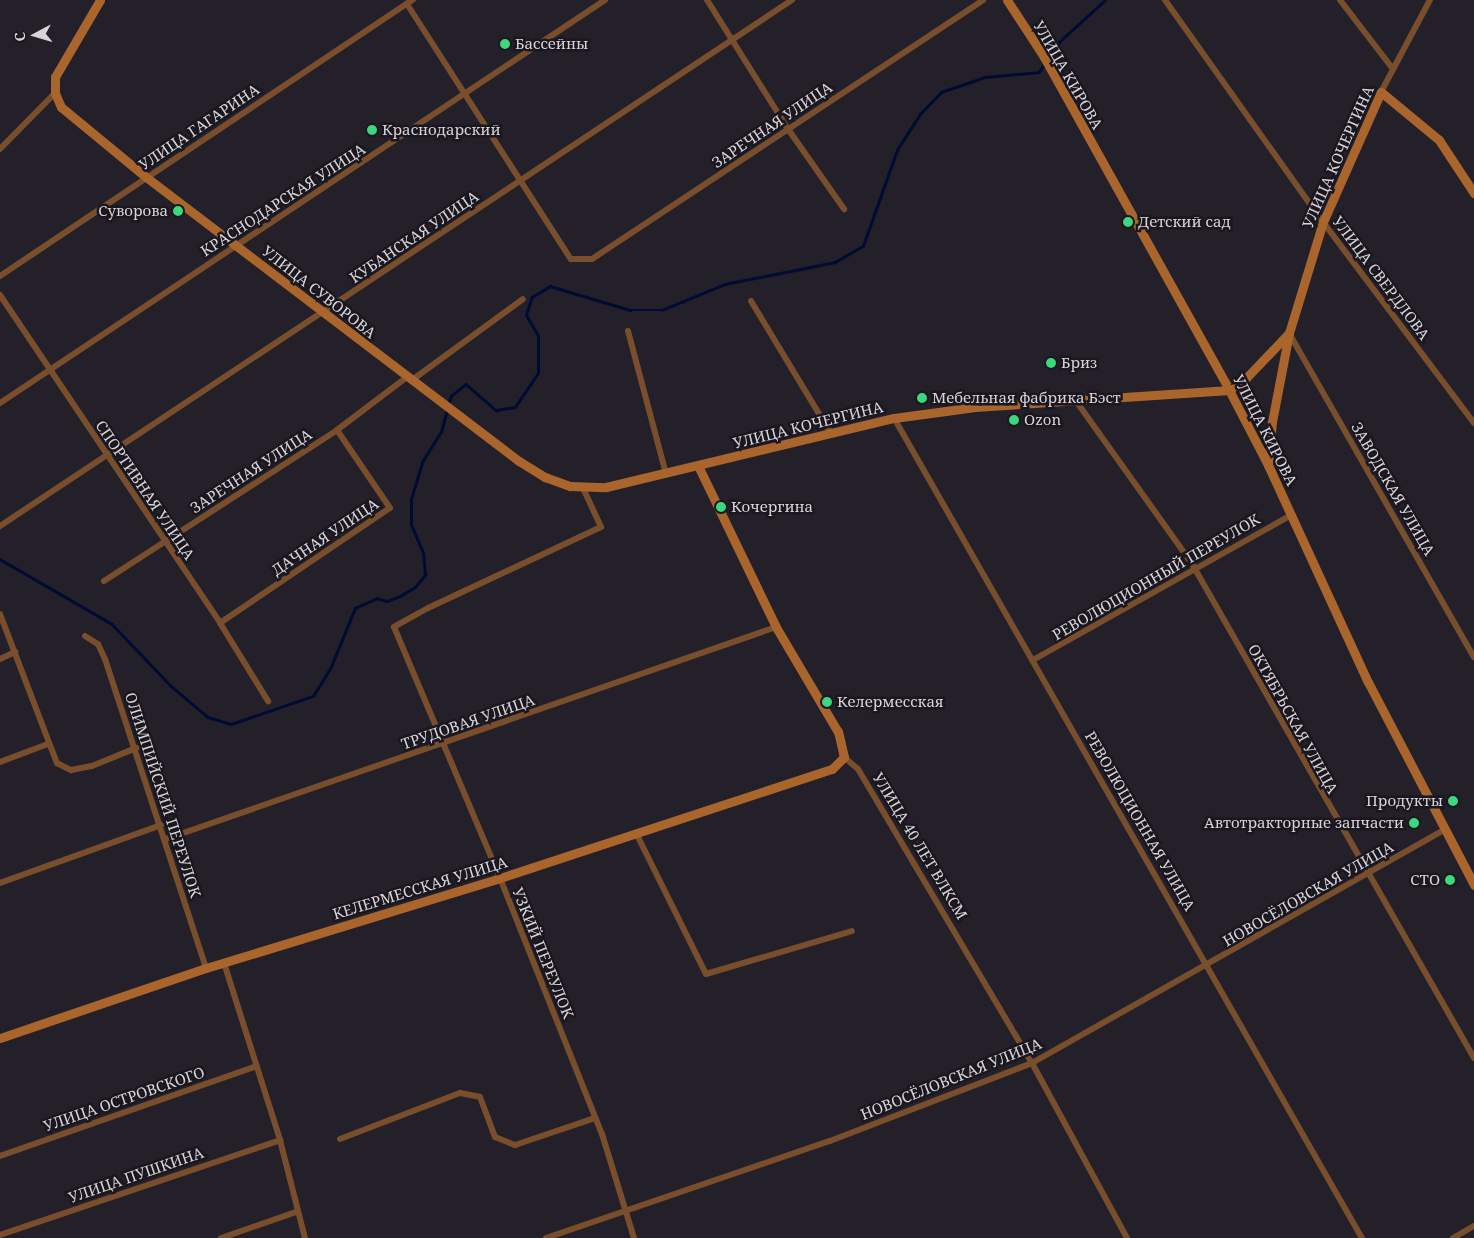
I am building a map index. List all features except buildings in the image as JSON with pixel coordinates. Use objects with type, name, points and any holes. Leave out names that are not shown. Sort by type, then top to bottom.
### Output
[{"type":"street","points":[[0,149],[55,93],[55,77],[65,56],[100,0]]},
{"type":"street","name":"КРАСНОДАРСКАЯ УЛИЦА","points":[[0,403],[236,245],[467,94],[605,0]]},
{"type":"street","points":[[707,0],[788,129],[844,209]]},
{"type":"street","name":"КУБАНСКАЯ УЛИЦА","points":[[0,526],[792,0]]},
{"type":"street","name":"ЗАРЕЧНАЯ УЛИЦА","points":[[523,179],[571,259],[592,259],[982,0]]},
{"type":"street","name":"УЛИЦА КИРОВА","points":[[1007,0],[1044,57],[1230,390],[1268,465],[1368,682],[1474,885]]},
{"type":"street","name":"УЛИЦА СВЕРДЛОВА","points":[[1165,0],[1323,222],[1474,423]]},
{"type":"street","points":[[1340,0],[1393,69]]},
{"type":"street","name":"УЛИЦА КОЧЕРГИНА","points":[[1268,465],[1275,402],[1289,333],[1323,222],[1381,92],[1430,0]]},
{"type":"street","points":[[410,2],[523,179]]},
{"type":"street","name":"УЛИЦА ГАГАРИНА","points":[[0,276],[410,2]]},
{"type":"street","points":[[1381,92],[1439,140],[1474,192]]},
{"type":"street","name":"УЛИЦА СУВОРОВА","points":[[55,93],[61,108],[75,121],[435,399],[545,477],[583,488]]},
{"type":"street","name":"СПОРТИВНАЯ УЛИЦА","points":[[0,295],[164,543],[220,623],[268,701]]},
{"type":"street","name":"ЗАРЕЧНАЯ УЛИЦА","points":[[104,581],[337,430],[523,299]]},
{"type":"street","points":[[751,301],[830,432]]},
{"type":"street","points":[[628,332],[666,474]]},
{"type":"street","name":"УЛИЦА КОЧЕРГИНА","points":[[583,488],[606,487],[666,474],[830,432],[894,418],[975,407],[1076,402],[1230,390],[1246,378],[1289,333]]},
{"type":"street","name":"ЗАВОДСКАЯ УЛИЦА","points":[[1289,333],[1474,658]]},
{"type":"street","name":"ОКТЯБРЬСКАЯ УЛИЦА","points":[[1076,402],[1194,569],[1367,875],[1474,1058]]},
{"type":"street","name":"РЕВОЛЮЦИОННАЯ УЛИЦА","points":[[894,418],[1209,965],[1362,1238]]},
{"type":"street","name":"ДАЧНАЯ УЛИЦА","points":[[220,623],[390,508],[337,430]]},
{"type":"street","points":[[698,466],[776,626],[838,732],[844,757]]},
{"type":"street","name":"УЗКИЙ ПЕРЕУЛОК","points":[[583,488],[600,527],[428,608],[394,627],[500,878],[595,1118],[623,1211],[634,1238]]},
{"type":"street","name":"РЕВОЛЮЦИОННЫЙ ПЕРЕУЛОК","points":[[1034,660],[1291,515]]},
{"type":"street","points":[[0,614],[48,744],[57,763],[71,770],[92,766],[136,748]]},
{"type":"street","name":"ТРУДОВАЯ УЛИЦА","points":[[166,838],[443,745],[776,626]]},
{"type":"street","name":"ОЛИМПИЙСКИЙ ПЕРЕУЛОК","points":[[85,636],[98,644],[105,659],[166,838],[206,968]]},
{"type":"street","points":[[0,659],[15,652]]},
{"type":"street","points":[[0,762],[48,744]]},
{"type":"street","name":"КЕЛЕРМЕССКАЯ УЛИЦА","points":[[0,1038],[206,968],[500,878],[832,769],[844,757]]},
{"type":"street","name":"УЛИЦА 40 ЛЕТ ВЛКСМ","points":[[844,757],[858,769],[1032,1063],[1127,1238]]},
{"type":"street","points":[[0,882],[161,825]]},
{"type":"street","name":"НОВОСЁЛОВСКАЯ УЛИЦА","points":[[546,1238],[830,1141],[1032,1063],[1209,965],[1444,830]]},
{"type":"street","points":[[636,833],[706,974],[852,931]]},
{"type":"street","points":[[224,963],[280,1140],[296,1212],[305,1238]]},
{"type":"street","name":"УЛИЦА ОСТРОВСКОГО","points":[[0,1156],[257,1066]]},
{"type":"street","points":[[340,1139],[460,1093],[480,1097],[495,1137],[515,1146],[595,1118]]},
{"type":"street","name":"УЛИЦА ПУШКИНА","points":[[0,1235],[280,1140]]},
{"type":"street","points":[[221,1238],[296,1212]]},
{"type":"street","points":[[1453,1238],[1474,1226]]},
{"type":"waterway","points":[[1047,60],[1059,42],[1105,0]]},
{"type":"waterway","points":[[448,404],[451,396],[466,384],[496,410],[515,407],[538,373],[538,336],[526,315],[532,297],[550,286],[630,310],[662,310],[725,284],[835,262],[863,246],[897,150],[920,114],[941,92],[985,77],[1039,72],[1044,64]]},
{"type":"waterway","points":[[0,559],[112,624],[171,686],[208,717],[231,724],[313,696],[330,669],[355,608],[377,598],[387,601],[400,596],[415,587],[425,575],[423,553],[411,525],[411,499],[422,462],[441,432],[447,410]]},
{"type":"place","name":"Бассейны","points":[[505,44]]},
{"type":"place","name":"Краснодарский","points":[[372,130]]},
{"type":"place","name":"Суворова","points":[[178,211]]},
{"type":"place","name":"Детский сад","points":[[1128,222]]},
{"type":"place","name":"Бриз","points":[[1051,363]]},
{"type":"place","name":"Мебельная фабрика Бэст","points":[[922,398]]},
{"type":"place","name":"Ozon","points":[[1014,420]]},
{"type":"place","name":"Кочергина","points":[[721,507]]},
{"type":"place","name":"Келермесская","points":[[827,702]]},
{"type":"place","name":"Продукты","points":[[1453,801]]},
{"type":"place","name":"Автотракторные запчасти","points":[[1414,823]]},
{"type":"place","name":"СТО","points":[[1450,880]]}]
